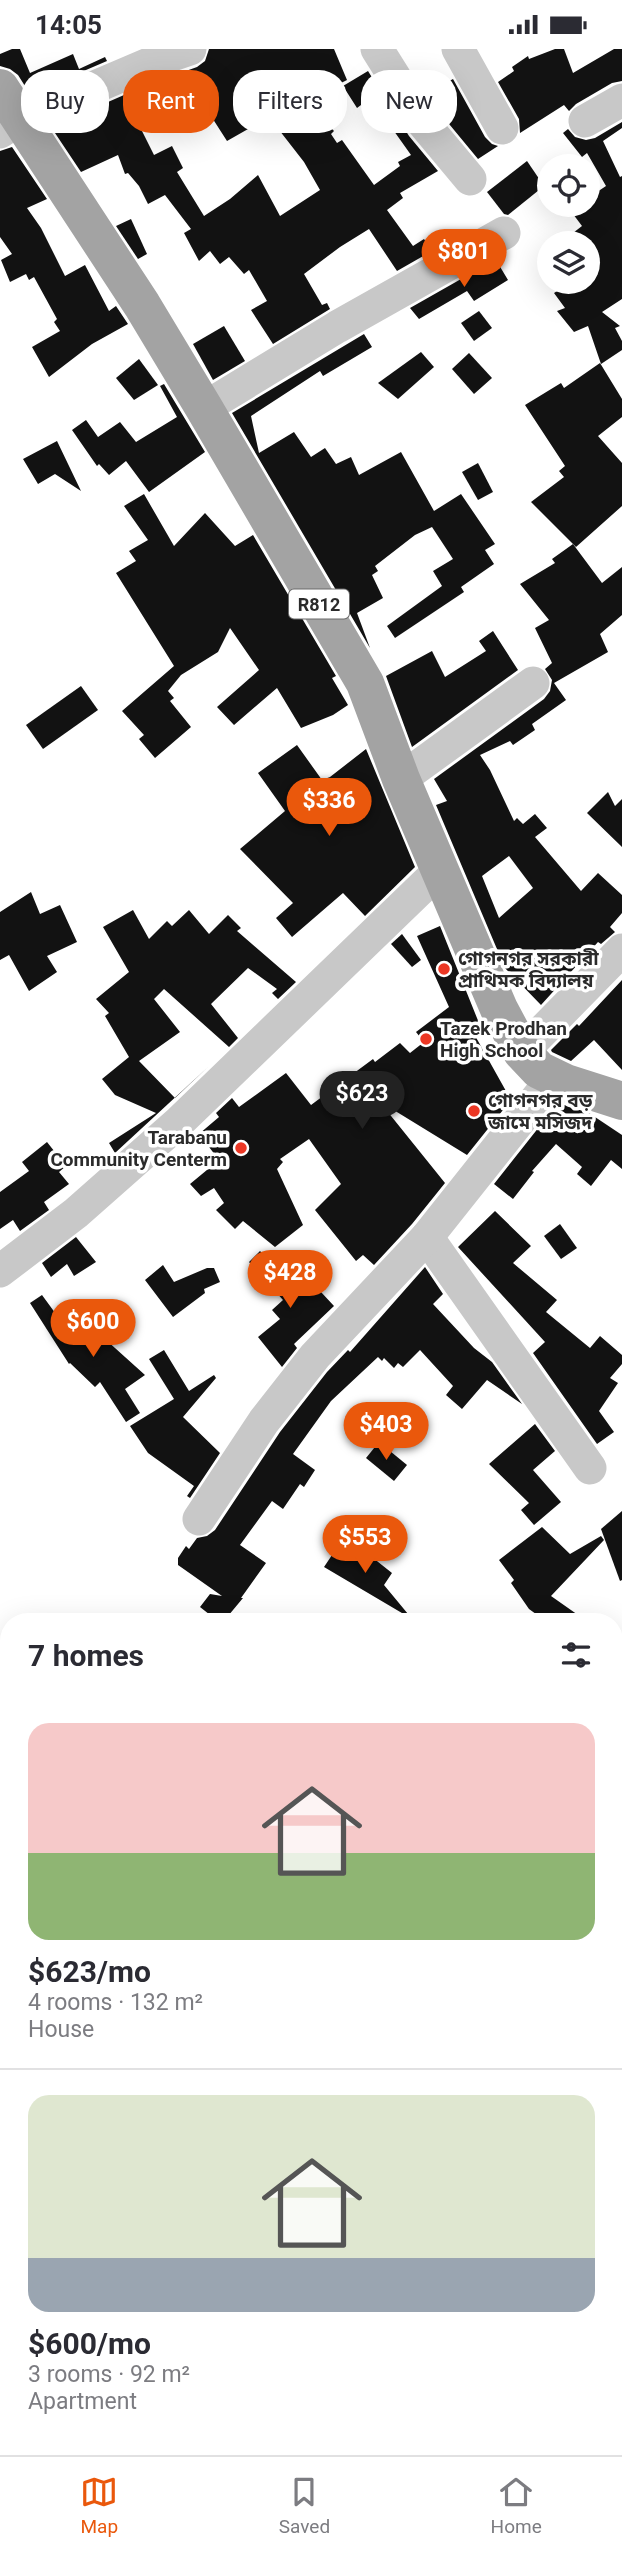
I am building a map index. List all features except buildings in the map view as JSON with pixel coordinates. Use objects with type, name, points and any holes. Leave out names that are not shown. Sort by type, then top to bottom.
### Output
[{"type":"main road","name":"R812","points":[[7,113],[142,305],[365,683],[401,779],[499,1009],[522,1052],[539,1070],[622,1101]]},
{"type":"street","points":[[7,113],[190,49]]},
{"type":"street","points":[[377,49],[424,124],[470,179]]},
{"type":"street","points":[[458,49],[502,128]]},
{"type":"street","points":[[585,121],[622,100]]},
{"type":"street","points":[[204,408],[337,327],[504,233]]},
{"type":"street","points":[[401,779],[533,683]]},
{"type":"street","points":[[0,1271],[76,1213],[179,1122],[440,870]]},
{"type":"street","points":[[522,1052],[622,950]]},
{"type":"street","points":[[199,1519],[264,1421],[315,1356],[427,1237],[554,1077]]},
{"type":"street","points":[[427,1237],[590,1468]]},
{"type":"place","name":"গোগনগর সরকারী প্রাথিমক বিদ্যালয়","points":[[444,969]]},
{"type":"place","name":"Tazek Prodhan High School","points":[[426,1039]]},
{"type":"place","name":"গোগনগর বড় জামে মসিজদ","points":[[474,1111]]},
{"type":"place","name":"Tarabanu Community Centerm","points":[[241,1148]]}]
